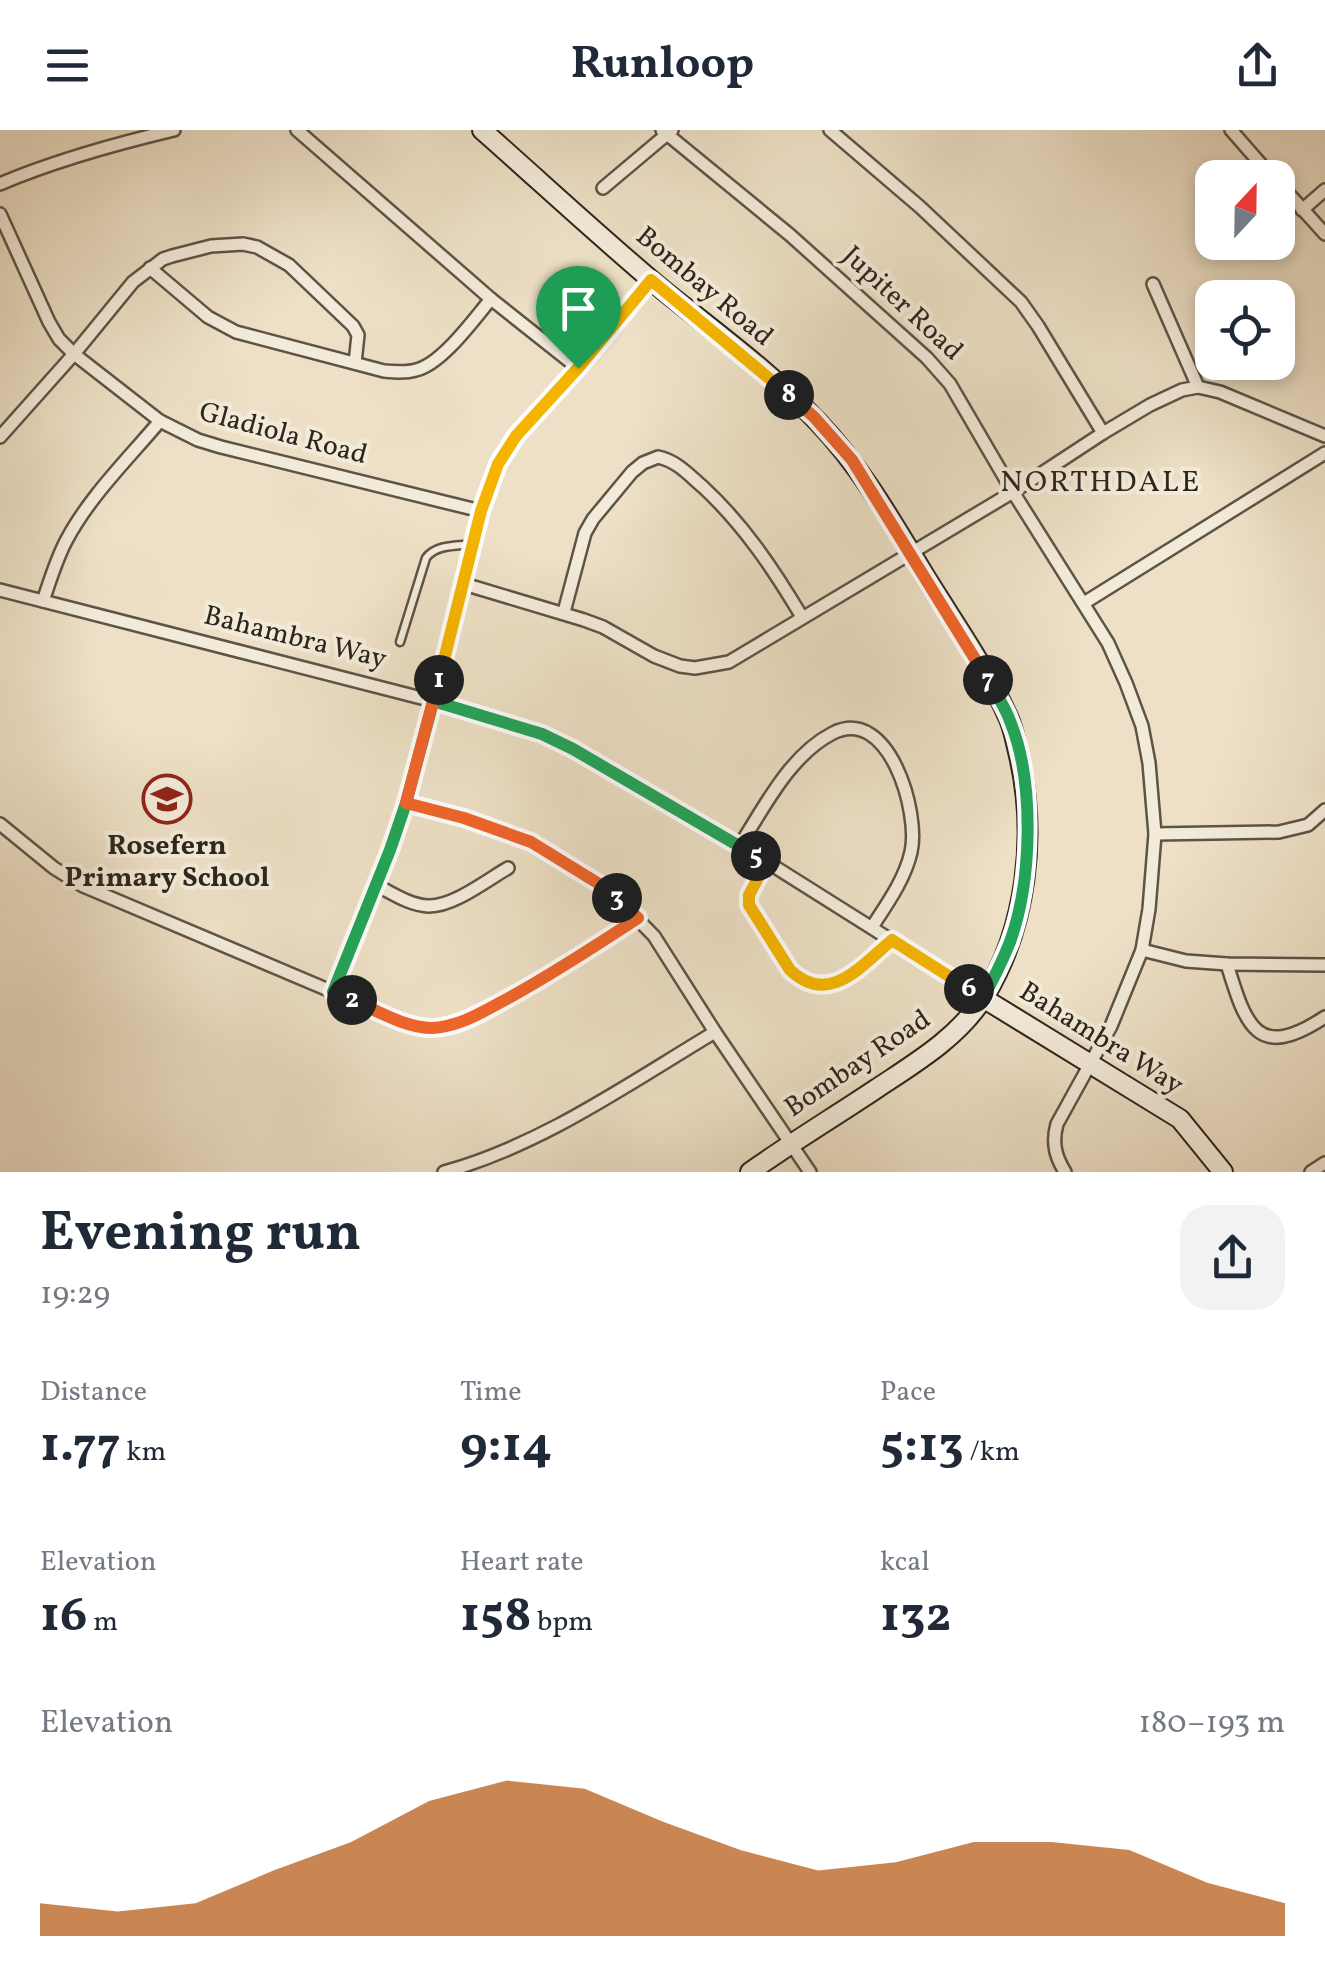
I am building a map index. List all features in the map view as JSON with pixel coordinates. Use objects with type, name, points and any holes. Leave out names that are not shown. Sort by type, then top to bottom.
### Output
[{"type":"street","points":[[0,184],[106,147],[174,130]]},
{"type":"street","points":[[297,130],[491,299],[578,368]]},
{"type":"street","name":"Bombay Road","points":[[482,130],[814,417],[852,460],[996,692],[1011,723],[1027,803],[1022,897],[1010,942],[983,998],[951,1035],[923,1058],[750,1172]]},
{"type":"street","points":[[830,130],[920,207],[1020,302],[1103,434]]},
{"type":"street","points":[[1231,130],[1257,160]]},
{"type":"street","points":[[603,188],[667,131]]},
{"type":"street","name":"Jupiter Road","points":[[667,131],[927,358],[950,384],[1108,643],[1142,726],[1155,834],[1142,950],[1111,1026],[1063,1108],[1054,1134],[1054,1150],[1065,1172]]},
{"type":"street","points":[[1302,210],[1325,190]]},
{"type":"street","points":[[1295,202],[1325,234]]},
{"type":"street","name":"Gladiola Road","points":[[0,214],[48,322],[59,338],[160,422],[220,447],[481,511]]},
{"type":"street","points":[[0,437],[119,298],[150,268],[172,256],[211,246],[257,246],[288,265],[353,326],[358,343],[355,364]]},
{"type":"street","points":[[150,268],[208,316],[236,332],[396,372],[427,366],[491,299]]},
{"type":"street","points":[[333,992],[406,803],[481,511],[504,452],[651,280]]},
{"type":"street","points":[[1153,284],[1198,387]]},
{"type":"street","points":[[464,584],[564,612],[654,656],[695,668],[729,662],[1182,390],[1198,387],[1220,392],[1325,436]]},
{"type":"street","points":[[43,601],[73,529],[160,422]]},
{"type":"street","points":[[1084,603],[1325,453]]},
{"type":"street","points":[[564,612],[593,519],[632,472],[658,458],[680,467],[721,504],[764,557],[802,617]]},
{"type":"street","name":"Bahambra Way","points":[[0,590],[433,701],[542,734],[740,844],[1180,1120],[1223,1172]]},
{"type":"street","points":[[740,844],[788,772],[816,744],[843,729],[871,734],[881,742],[900,777],[913,831],[911,852],[898,886],[872,927]]},
{"type":"street","points":[[406,803],[531,842],[609,890],[654,936],[810,1172]]},
{"type":"street","points":[[1155,834],[1280,832],[1308,825],[1325,810]]},
{"type":"street","points":[[0,824],[83,886],[333,992],[414,1024],[436,1028],[456,1024],[544,978],[638,918]]},
{"type":"street","points":[[766,863],[749,895],[749,905],[798,978],[813,985],[841,981],[892,940]]},
{"type":"street","points":[[376,885],[430,907],[462,896],[508,868]]},
{"type":"street","points":[[1142,950],[1186,961],[1325,965]]},
{"type":"street","points":[[1227,964],[1245,1012],[1262,1036],[1294,1034],[1325,1017]]},
{"type":"street","points":[[444,1172],[543,1133],[715,1032]]},
{"type":"street","points":[[1311,1172],[1325,1163]]},
{"type":"lane","points":[[400,642],[430,552],[473,544]]},
{"type":"place","name":"Rosefern Primary School","points":[[167,799]]},
{"type":"district","name":"NORTHDALE","points":[[1101,483]]},
{"type":"route","points":[[578,368],[516,436],[498,464],[481,511],[406,803],[333,992],[404,1022],[436,1028],[456,1024],[544,978],[638,918],[609,890],[531,842],[406,803],[433,701],[513,724],[573,749],[740,844],[766,863],[755,880],[749,905],[798,978],[821,986],[841,981],[892,940],[983,998],[1010,942],[1025,873],[1027,803],[1011,723],[996,692],[852,460],[814,417],[651,280],[578,368]]}]
